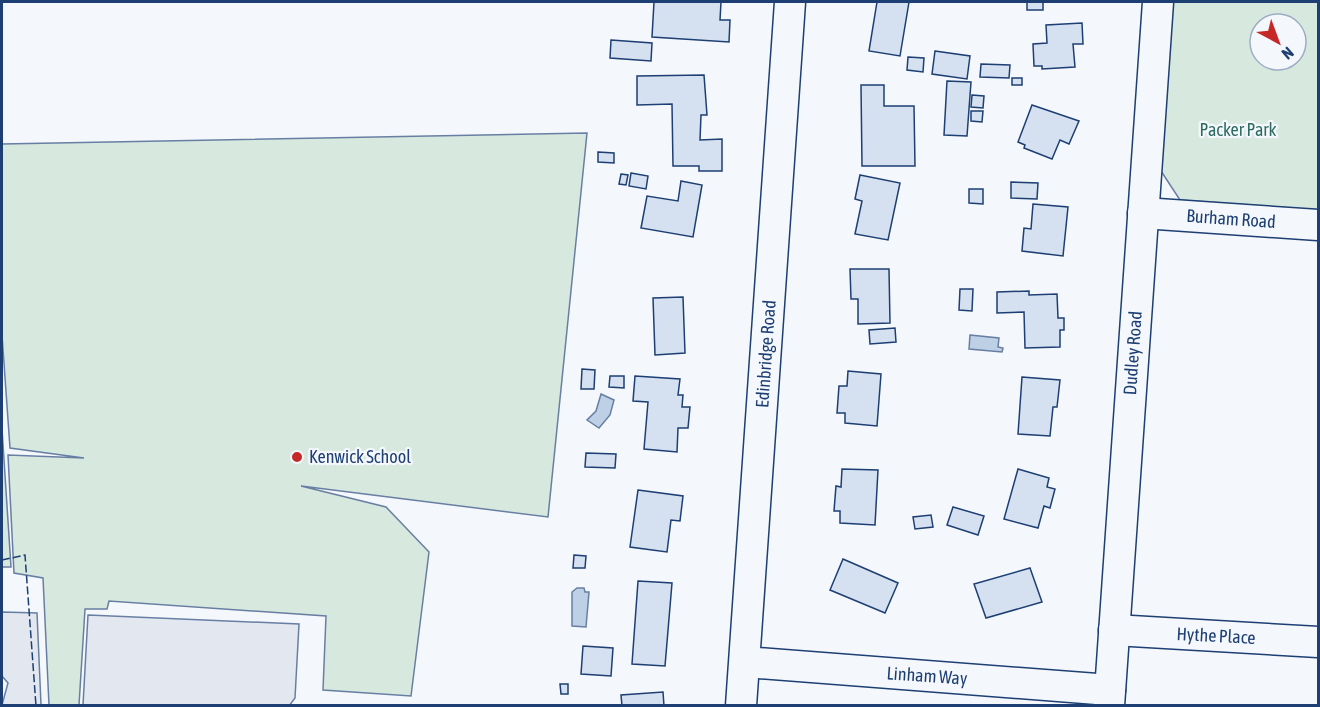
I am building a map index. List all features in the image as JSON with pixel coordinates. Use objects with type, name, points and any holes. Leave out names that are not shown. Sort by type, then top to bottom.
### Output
[{"type":"street","name":"Edinbridge Road","points":[[741,705],[790,2]]},
{"type":"street","name":"Dudley Road","points":[[1109,698],[1158,2]]},
{"type":"street","name":"Burham Road","points":[[1143,213],[1318,225]]},
{"type":"street","name":"Hythe Place","points":[[1114,630],[1318,642]]},
{"type":"street","name":"Linham Way","points":[[745,662],[1109,698]]},
{"type":"green space","name":"Packer Park","points":[[1173,2],[1318,2],[1318,210],[1180,200],[1161,171]]},
{"type":"green space","name":"Kenwick School","points":[[587,133],[548,517],[301,486],[386,507],[429,552],[411,696],[323,690],[326,616],[109,601],[107,609],[85,609],[79,705],[49,705],[43,578],[14,573],[8,455],[84,458],[10,448],[2,335],[2,144]]},
{"type":"green space","points":[[2,429],[11,567],[2,567]]},
{"type":"shaded area","points":[[2,612],[37,613],[41,705],[2,705],[8,683],[2,676]]},
{"type":"shaded area","points":[[88,615],[299,624],[295,698],[289,706],[83,705]]},
{"type":"water","points":[[970,335],[999,338],[998,347],[1003,348],[1002,352],[969,349]]},
{"type":"water","points":[[601,394],[614,400],[610,415],[599,428],[587,420],[596,411]]},
{"type":"water","points":[[577,588],[584,588],[585,592],[589,592],[586,627],[572,626],[572,592]]},
{"type":"building","points":[[654,2],[721,2],[720,20],[730,20],[729,42],[652,37]]},
{"type":"building","points":[[877,2],[909,2],[900,56],[869,51]]},
{"type":"building","points":[[1027,2],[1043,2],[1043,10],[1027,10]]},
{"type":"building","points":[[1082,23],[1083,44],[1073,44],[1075,67],[1042,69],[1042,66],[1034,66],[1033,44],[1047,43],[1046,25]]},
{"type":"building","points":[[611,40],[652,43],[651,61],[610,58]]},
{"type":"building","points":[[935,51],[970,56],[967,79],[932,74]]},
{"type":"building","points":[[908,57],[924,58],[923,72],[907,70]]},
{"type":"building","points":[[981,64],[1010,65],[1009,78],[980,77]]},
{"type":"building","points":[[704,75],[707,115],[701,115],[700,140],[722,139],[722,171],[699,171],[699,166],[673,166],[672,104],[637,105],[637,76]]},
{"type":"building","points":[[1012,78],[1022,78],[1022,85],[1012,85]]},
{"type":"building","points":[[947,81],[971,82],[967,136],[944,135]]},
{"type":"building","points":[[861,85],[884,85],[884,106],[914,106],[915,166],[862,166]]},
{"type":"building","points":[[972,95],[984,96],[983,108],[971,107]]},
{"type":"building","points":[[1032,105],[1079,121],[1069,144],[1060,140],[1052,159],[1024,148],[1025,145],[1018,142]]},
{"type":"building","points":[[971,111],[983,111],[982,122],[971,121]]},
{"type":"building","points":[[598,152],[614,153],[614,163],[598,162]]},
{"type":"building","points":[[631,173],[648,176],[646,189],[629,186]]},
{"type":"building","points":[[621,174],[628,175],[626,185],[619,184]]},
{"type":"building","points":[[860,175],[900,183],[888,240],[855,234],[862,201],[855,199]]},
{"type":"building","points":[[681,181],[702,185],[693,237],[641,228],[647,196],[678,201]]},
{"type":"building","points":[[1011,182],[1038,183],[1037,199],[1011,198]]},
{"type":"building","points":[[969,189],[983,189],[983,204],[969,203]]},
{"type":"building","points":[[1033,204],[1068,207],[1063,256],[1022,251],[1024,228],[1031,229]]},
{"type":"building","points":[[850,269],[889,269],[890,323],[858,324],[858,299],[851,299]]},
{"type":"building","points":[[960,289],[973,289],[972,311],[959,310]]},
{"type":"building","points":[[1029,291],[1029,295],[1057,294],[1058,318],[1064,318],[1064,330],[1060,330],[1060,347],[1025,348],[1024,312],[997,313],[997,292]]},
{"type":"building","points":[[683,297],[685,353],[655,355],[653,298]]},
{"type":"building","points":[[895,328],[896,342],[870,344],[869,330]]},
{"type":"building","points":[[582,369],[595,370],[594,389],[581,389]]},
{"type":"building","points":[[848,371],[881,374],[877,426],[845,423],[845,413],[837,413],[839,386],[847,386]]},
{"type":"building","points":[[610,376],[624,376],[624,388],[609,387]]},
{"type":"building","points":[[635,376],[680,379],[678,395],[683,395],[682,407],[690,407],[688,428],[678,428],[677,452],[644,449],[648,402],[633,401]]},
{"type":"building","points":[[1022,377],[1060,380],[1057,407],[1053,407],[1050,436],[1018,434]]},
{"type":"building","points":[[586,453],[616,454],[615,468],[585,467]]},
{"type":"building","points":[[842,469],[878,470],[875,525],[840,523],[840,511],[834,511],[836,486],[841,487]]},
{"type":"building","points":[[1018,469],[1049,478],[1047,487],[1055,489],[1050,508],[1044,506],[1038,528],[1004,519]]},
{"type":"building","points":[[638,490],[683,496],[680,521],[671,520],[667,552],[630,547]]},
{"type":"building","points":[[953,507],[984,516],[978,535],[947,525]]},
{"type":"building","points":[[931,515],[933,527],[915,529],[913,517]]},
{"type":"building","points":[[574,555],[586,556],[585,568],[573,568]]},
{"type":"building","points":[[843,559],[898,583],[885,613],[830,590]]},
{"type":"building","points":[[1030,568],[1042,602],[986,618],[974,584]]},
{"type":"building","points":[[638,581],[672,583],[665,666],[632,664]]},
{"type":"building","points":[[583,646],[613,648],[611,676],[581,674]]},
{"type":"building","points":[[560,684],[568,684],[568,694],[561,694]]},
{"type":"building","points":[[663,692],[664,706],[622,706],[621,695]]},
{"type":"fence","points":[[2,560],[25,555],[36,706]]},
{"type":"place","name":"Kenwick School","points":[[297,457]]}]
